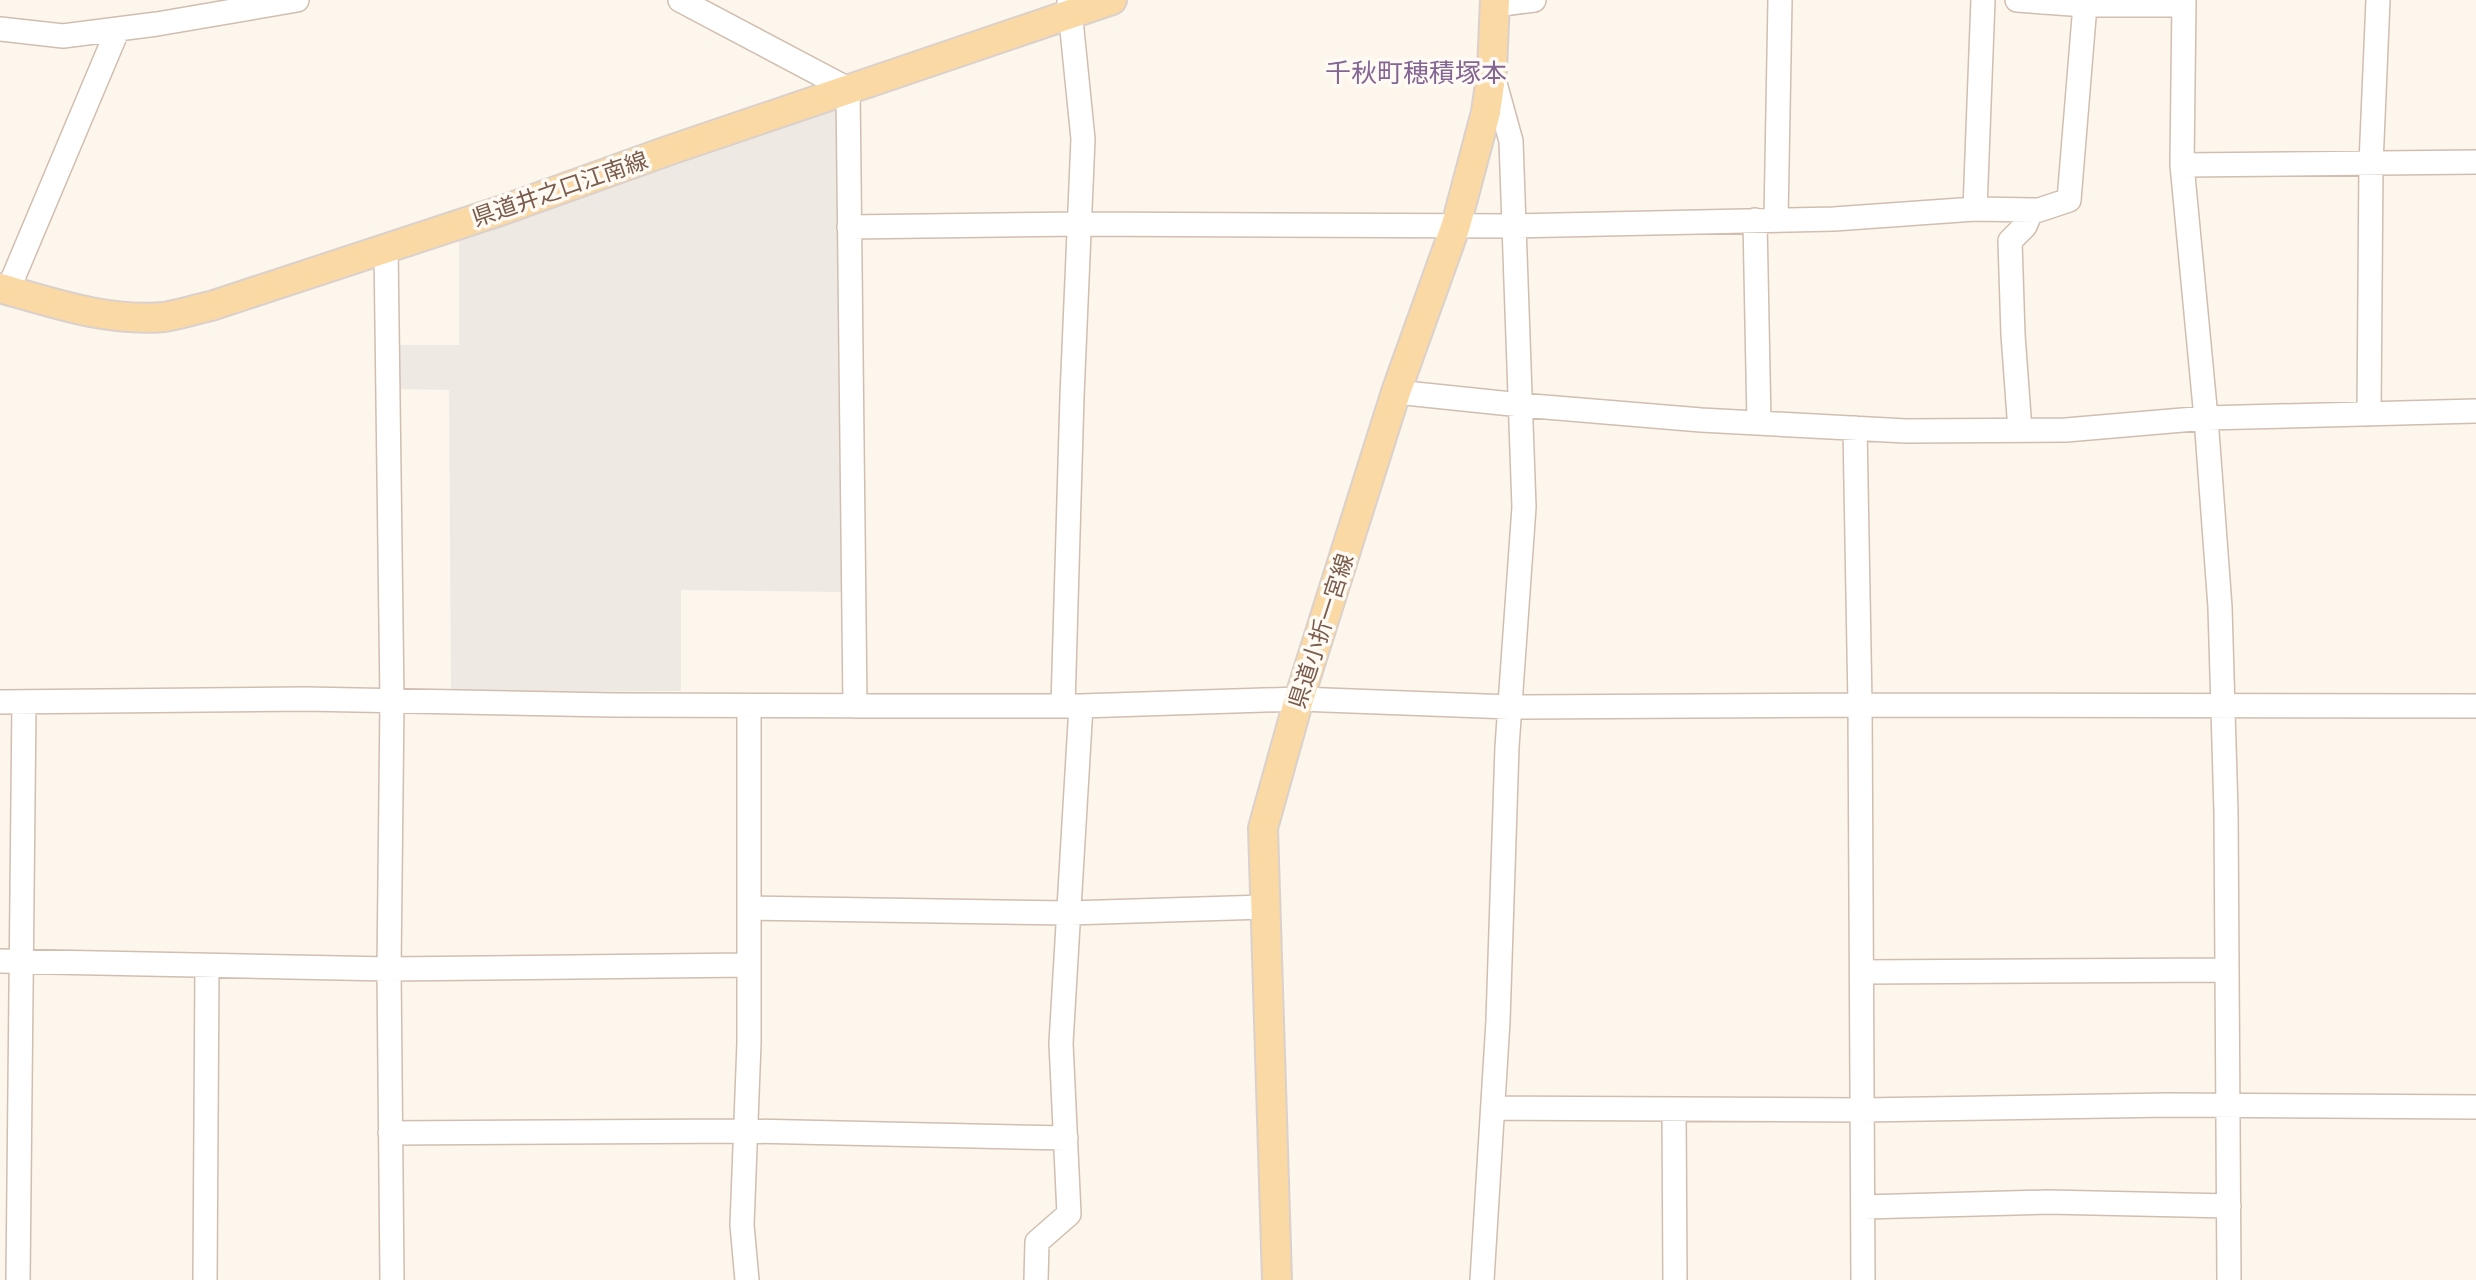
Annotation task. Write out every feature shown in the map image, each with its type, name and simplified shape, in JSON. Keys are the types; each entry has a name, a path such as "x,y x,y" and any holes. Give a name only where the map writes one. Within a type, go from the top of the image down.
{"main road":[{"name":"県道井之口江南線","path":"4,289 74,309 126,317 165,317 211,306 503,210 848,89 1070,7 1112,0"},
{"name":"県道小折一宮線","path":"1277,1280 1263,828 1299,699 1396,392 1456,225 1486,112 1492,70 1495,3"}],"street":[{"path":"0,29 63,36 298,0"},
{"path":"680,0 848,89 855,706"},
{"path":"1495,3 1534,0"},
{"path":"1759,423 1765,220 1780,0"},
{"path":"1975,209 1983,0"},
{"path":"2018,0 2085,5 2184,3 2182,165 2206,418 2220,607 2227,970 2228,1280"},
{"path":"2369,414 2371,164 2378,0"},
{"path":"849,227 1079,224 1514,226 1834,219 1975,209 2039,211 2068,201 2085,5"},
{"path":"1036,1280 1037,1242 1069,1214 1061,1043 1069,913 1072,396 1083,139 1070,7"},
{"path":"4,289 118,29"},
{"path":"1482,1280 1498,1021 1510,707 1524,507 1511,141 1492,70"},
{"path":"2182,165 2476,162"},
{"path":"2020,430 2010,241 2025,226 2032,210"},
{"path":"386,248 392,701 389,968 392,1280"},
{"path":"1396,392 1521,405 1906,431 2066,429 2206,418 2476,411"},
{"path":"1855,428 1860,705 1863,1280"},
{"path":"0,702 305,699 749,706 1072,706 1299,699 1510,707 2476,706"},
{"path":"19,1280 11,961 24,702"},
{"path":"747,1280 742,1225 749,908 749,706"},
{"path":"749,908 1069,913 1265,907"},
{"path":"11,961 389,968 748,965"},
{"path":"205,1280 207,966"},
{"path":"1862,972 2227,970"},
{"path":"1493,1108 1863,1110 2168,1105 2476,1107"},
{"path":"1674,1109 1675,1280"},
{"path":"390,1133 745,1132 1066,1138"},
{"path":"1863,1207 2049,1202 2229,1206"}],"shaded area":[{"path":"838,104 843,592 681,590 681,691 451,693 449,390 393,389 393,345 459,345 459,235"}],"district":[{"name":"千秋町穂積塚本","path":"1416,73"}]}
